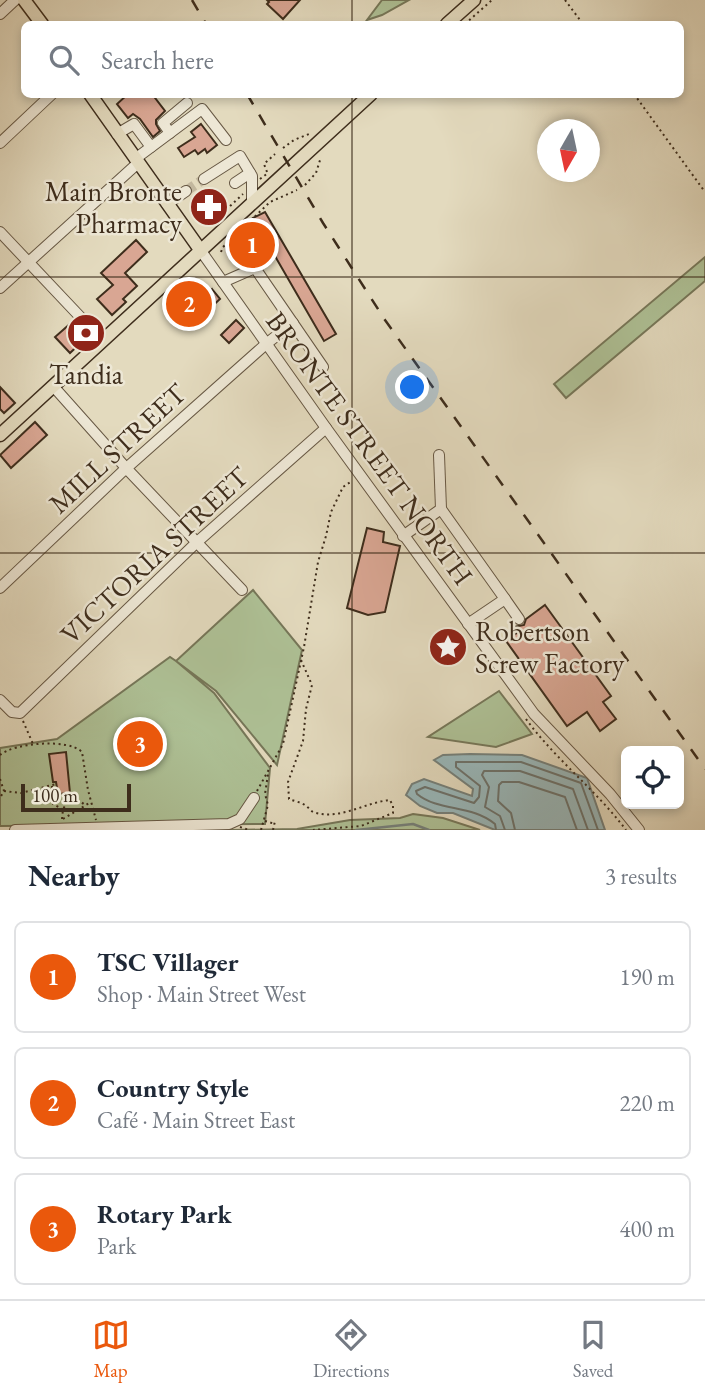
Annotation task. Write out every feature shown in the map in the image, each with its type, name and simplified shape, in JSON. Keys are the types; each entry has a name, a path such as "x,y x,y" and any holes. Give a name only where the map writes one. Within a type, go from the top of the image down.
{"main road":[{"path":"24,0 40,21"},
{"path":"450,21 474,0"},
{"path":"93,98 201,251"},
{"path":"0,435 252,204 257,180 366,98"}],"street":[{"path":"0,14 15,0"},
{"path":"0,143 48,98"},
{"path":"170,133 163,123 187,103"},
{"path":"0,288 151,147 202,108 226,140"},
{"path":"117,134 134,124 151,147"},
{"path":"204,179 240,156 257,180 235,183"},
{"path":"167,204 187,191"},
{"path":"0,232 103,341"},
{"name":"BRONTE STREET NORTH","path":"201,251 403,536 534,714 610,794 639,830"},
{"path":"223,282 255,268 323,367"},
{"name":"MILL STREET","path":"0,588 127,469 293,323"},
{"path":"53,386 127,469 242,590"},
{"name":"VICTORIA STREET","path":"19,716 196,543 326,428"},
{"path":"439,455 441,509 519,619"},
{"path":"403,536 441,509"},
{"path":"468,624 505,600"},
{"path":"0,700 19,716"},
{"path":"15,830 229,824 240,819 254,798"}],"path":[{"path":"468,21 492,0"},
{"path":"565,0 581,21"},
{"path":"637,98 705,192"},
{"path":"283,148 293,140 309,134"},
{"path":"204,225 212,223 257,180 268,173 264,164 275,154"},
{"path":"305,185 316,173 321,157"},
{"path":"221,251 270,202 297,190"},
{"path":"254,798 283,744 318,562 331,512 343,487 360,475"},
{"path":"301,660 312,685 306,709 303,741 288,782 289,799 304,804 313,812 332,814 380,801 390,800 393,806 393,813 361,826 313,830"},
{"path":"19,716 33,745"},
{"path":"0,755 8,749 33,745 62,744 78,748 82,752 96,828"},
{"path":"261,830 268,805 265,789 269,770"},
{"path":"0,779 4,791 4,797 0,798"},
{"path":"4,791 21,793 56,784"},
{"path":"51,785 53,804 63,809"},
{"path":"259,786 265,789"},
{"path":"85,804 71,801 63,809 62,821 92,801"},
{"path":"264,820 275,822 273,830"}],"green space":[{"path":"382,0 409,0 367,20"},
{"path":"705,257 705,281 566,398 554,384"},
{"path":"253,590 302,650 277,765 216,691 176,661"},
{"path":"170,657 214,693 270,768 265,824 0,826 0,748 57,739"},
{"path":"499,691 532,734 496,747 428,737"},
{"path":"413,814 443,818 480,830 229,830 297,829 350,820 400,818"}],"water":[{"path":"443,755 522,755 587,778 605,830 495,830 453,813 437,813 420,806 406,795 412,784 424,779 472,796 473,789 434,760"}],"building":[{"path":"267,0 300,0 283,19 267,4"},
{"path":"124,98 155,98 165,111 156,120 160,131 153,137 140,119 133,114 128,118 117,104"},
{"path":"201,124 217,145 207,153 205,149 198,154 195,150 184,157 178,148 195,137 191,132"},
{"path":"265,212 336,334 324,341 253,218"},
{"path":"136,240 147,252 125,273 137,286 123,299 126,302 112,315 97,299 113,285 101,273"},
{"path":"212,289 220,299 206,312 209,315 196,327 177,305 186,297 193,306"},
{"path":"236,320 244,328 229,343 221,335"},
{"path":"71,323 79,333 82,330 88,336 70,353 55,337"},
{"path":"0,387 15,403 4,413 0,409"},
{"path":"35,422 47,435 11,468 0,455"},
{"path":"367,528 384,532 383,542 400,546 385,612 368,615 347,608"},
{"path":"545,605 611,696 603,702 616,719 600,731 587,712 567,726 506,641 518,632 514,627 524,625 526,619"},
{"path":"66,752 70,793 58,794 56,782 53,782 49,754"}],"waterway":[{"path":"356,830 413,824 429,830"}],"tunnel":[{"path":"186,191 204,179"}],"railway":[{"path":"192,0 204,21"},
{"path":"249,98 323,223 385,320 705,769"}],"place":[{"name":"Main Bronte Pharmacy","path":"209,207"},
{"name":"TSC Villager","path":"252,245"},
{"name":"Country Style","path":"189,304"},
{"name":"Tandia","path":"86,333"},
{"name":"Robertson Screw Factory","path":"448,647"},
{"name":"Rotary Park","path":"140,744"}]}
